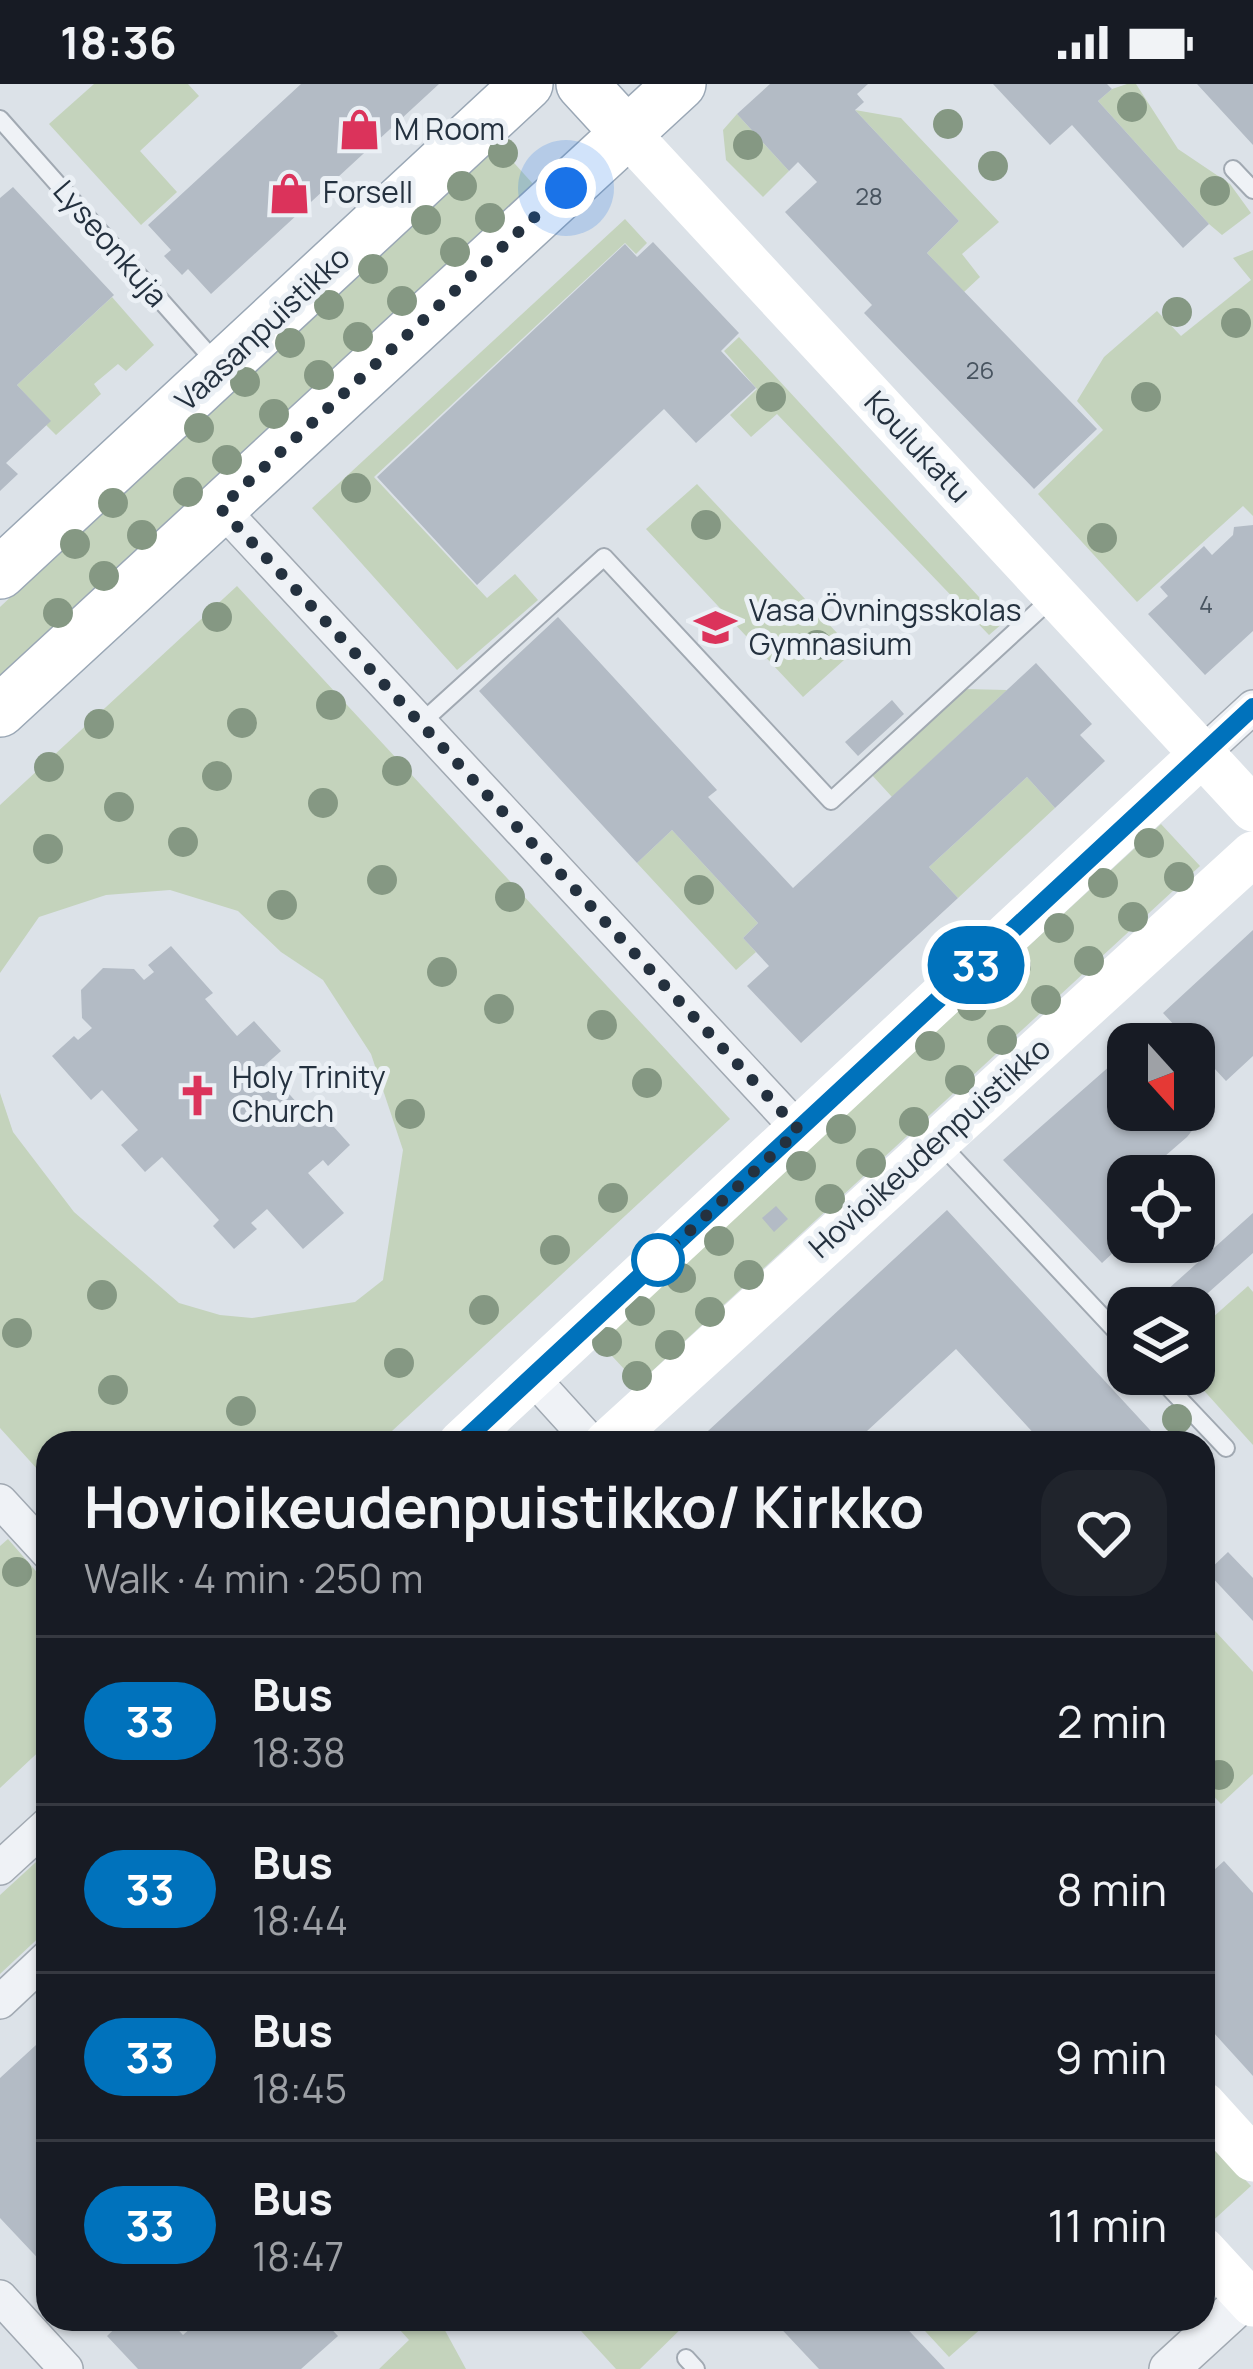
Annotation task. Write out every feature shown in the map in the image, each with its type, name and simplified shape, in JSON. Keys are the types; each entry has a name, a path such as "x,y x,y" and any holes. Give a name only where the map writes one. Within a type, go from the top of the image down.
{"main road":[{"name":"Vaasanpuistikko","path":"0,573 527,84"},
{"name":"Koulukatu","path":"582,84 1253,809"},
{"path":"0,711 680,84"},
{"path":"474,1431 1202,754"},
{"name":"Hovioikeudenpuistikko","path":"621,1431 1253,854"},
{"path":"1215,2117 1253,2159"},
{"path":"1215,2262 1251,2298"}],"street":[{"path":"220,508 799,1130"},
{"path":"1202,754 1253,707"},
{"path":"532,1377 581,1431"},
{"path":"0,1501 36,1540"},
{"path":"0,1868 36,1835"},
{"path":"0,2002 36,1969"},
{"path":"0,2297 66,2369"},
{"path":"1215,2329 1251,2298"},
{"path":"1169,2369 1213,2331"}],"lane":[{"name":"Lyseonkuja","path":"0,119 221,368"},
{"path":"1233,169 1253,190"},
{"path":"421,723 604,556 831,801 1055,596"},
{"path":"938,1141 1107,1322"},
{"path":"1176,1395 1210,1431"},
{"path":"1215,1436 1226,1448"}],"green space":[{"path":"94,84 188,84 199,96 140,151 177,192 141,225 49,124"},
{"path":"1127,84 1136,84 1178,149 1230,184 1251,213 1222,235 1209,224 1098,101"},
{"path":"855,110 901,118 999,222 962,254 980,277 964,292 927,253 959,221"},
{"path":"737,114 789,171 763,197 726,160 723,130"},
{"path":"495,142 534,185 0,686 0,607"},
{"path":"625,219 647,243 636,254 625,243 374,477 487,598 515,574 538,600 457,670 312,508"},
{"path":"1253,250 1253,516 1243,506 1137,602 1038,494 1103,430 1077,401 1104,357 1157,311 1181,336 1251,280 1233,258"},
{"path":"112,297 154,345 126,371 118,364 94,384 101,394 56,435 46,425 50,421 17,385"},
{"path":"739,337 1003,623 989,635 777,414 751,437 730,415 757,389 724,351"},
{"path":"697,484 854,651 803,697 646,529"},
{"path":"237,586 730,1119 392,1431 36,1431 36,1468 0,1428 0,1093 13,1132 74,1212 179,1303 220,1315 252,1318 355,1302 383,1280 403,1150 371,1054 323,980 281,952 238,911 170,890 106,895 39,917 0,973 0,805"},
{"path":"964,689 1007,690 892,797 871,774"},
{"path":"1027,777 1055,808 958,898 929,867"},
{"path":"1161,824 1200,866 638,1384 599,1342"},
{"path":"672,830 758,923 743,938 756,952 736,970 637,863"},
{"path":"1248,1286 1253,1292 1253,1445 1208,1395 1215,1395 1215,1315"},
{"path":"8,1539 36,1571 36,1754 0,1788 0,1546"},
{"path":"1215,1631 1253,1672 1253,1774 1221,1804 1215,1798"},
{"path":"36,1862 36,1940 0,1974 0,1895"},
{"path":"1215,2148 1251,2186 1215,2219"},
{"path":"401,2331 445,2331 466,2369 379,2369 409,2340"},
{"path":"581,2331 679,2331 640,2369 616,2369"},
{"path":"925,2331 978,2331 949,2357"}],"building":[{"path":"301,84 439,84 211,294 188,269 182,275 164,256 171,250 148,225"},
{"path":"770,84 868,84 857,94 864,102 855,110 959,221 927,253 1097,429 1034,489 864,313 872,305 785,212 817,182 798,162 789,171 737,114"},
{"path":"993,84 1107,84 1112,89 1098,101 1209,224 1183,248 1072,125 1050,145"},
{"path":"1197,84 1253,84 1253,145"},
{"path":"13,187 114,295 17,385 51,421 6,463 18,474 0,491 0,198"},
{"path":"653,242 739,333 721,351 756,388 696,443 664,409 477,585 377,477 625,244 637,257"},
{"path":"1253,525 1253,631 1205,675 1148,614 1168,596 1160,587 1204,546 1212,555 1233,535 1234,527"},
{"path":"558,617 717,790 708,797 793,888 1036,663 1092,724 1080,735 1105,761 1055,808 1027,777 929,867 958,898 801,1043 747,986 769,966 743,938 758,923 672,830 637,863 479,691"},
{"path":"892,700 904,714 858,756 845,742"},
{"path":"1253,930 1253,1056 1226,1081 1215,1069 1215,1023 1172,1023 1163,1013"},
{"name":"Holy Trinity Church","path":"171,946 213,993 205,999 237,1036 254,1021 281,1051 264,1066 317,1125 325,1117 350,1145 328,1166 323,1160 308,1173 344,1213 303,1249 267,1209 251,1223 257,1229 234,1249 213,1226 219,1220 162,1157 145,1172 121,1145 138,1130 102,1090 91,1100 52,1056 74,1036 78,1040 92,1028 82,1018 81,990 103,968 134,969 144,980 154,972 148,965"},
{"path":"1107,1068 1107,1131 1192,1131 1166,1155 1107,1155 1107,1258 1102,1263 1003,1160"},
{"path":"776,1206 788,1219 774,1232 762,1218"},
{"path":"947,1210 1107,1383 1107,1395 1118,1395 1151,1431 1032,1431 956,1349 867,1431 708,1431"},
{"path":"1253,1213 1253,1253 1215,1287 1170,1287 1197,1263 1215,1263 1215,1247"},
{"path":"1228,1552 1253,1578 1253,1621 1215,1581 1215,1564"},
{"path":"1224,1861 1253,1893 1253,2076 1215,2034 1215,1869"},
{"path":"36,2045 36,2256 0,2218 0,2078"},
{"path":"112,2331 179,2331 183,2335 188,2331 333,2331 338,2336 301,2369 138,2369 107,2336"},
{"path":"783,2331 909,2331 945,2369 819,2369"}],"bus line":[{"name":"33","path":"474,1431 1253,707"}],"place":[{"name":"M Room","path":"360,130"},
{"name":"Forsell","path":"289,193"},
{"name":"Vasa Övningsskolas Gymnasium","path":"715,628"},
{"name":"Holy Trinity Church","path":"198,1095"}],"route":[{"path":"566,188 220,508 799,1130 658,1260"}]}
